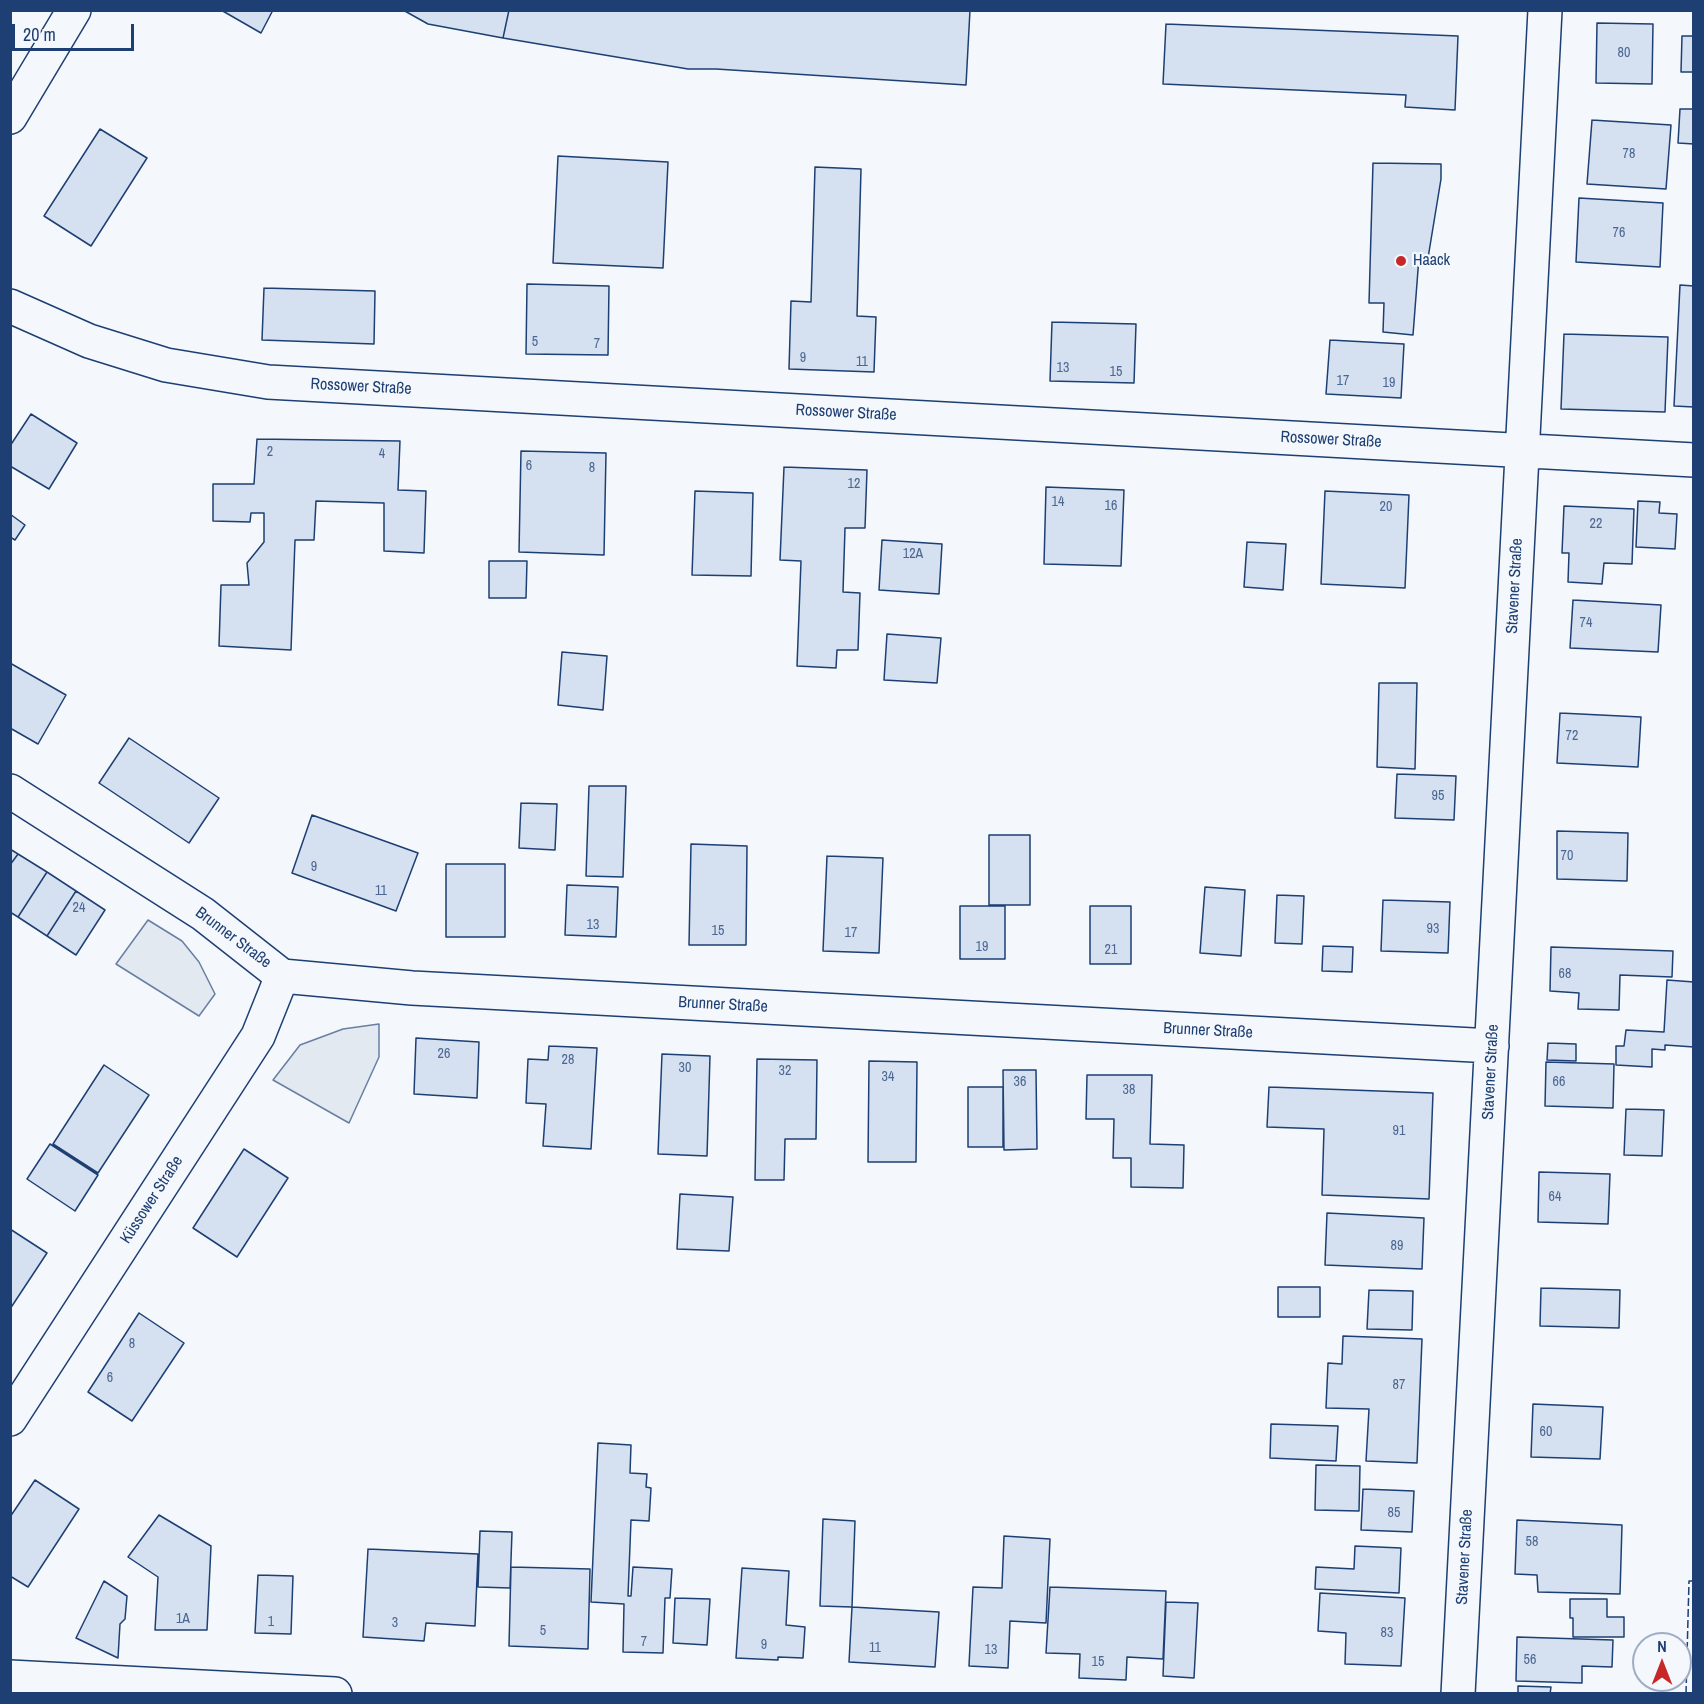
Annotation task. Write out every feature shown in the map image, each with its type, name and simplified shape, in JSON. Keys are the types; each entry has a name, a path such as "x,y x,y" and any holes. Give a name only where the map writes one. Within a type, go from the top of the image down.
{"street":[{"path":"10,117 74,10"},
{"name":"Stavener Straße","path":"1458,1694 1545,10"},
{"name":"Rossower Straße","path":"10,306 90,341 166,365 268,382 1694,460"},
{"name":"Brunner Straße","path":"10,791 203,914 282,976 412,988 1492,1046"},
{"name":"Küssower Straße","path":"10,1419 258,1036 282,976"},
{"path":"10,1677 335,1694"}],"shaded area":[{"path":"148,920 182,941 199,962 215,994 199,1016 116,964"},
{"path":"379,1024 379,1057 349,1123 273,1080 300,1045 343,1029"}],"building":[{"path":"221,10 273,10 261,33"},
{"path":"403,10 509,10 503,38 428,24"},
{"path":"509,10 970,10 966,85 688,69 503,38"},
{"path":"1597,23 1653,24 1652,84 1596,83"},
{"path":"1166,24 1458,36 1455,110 1405,107 1406,95 1163,84"},
{"path":"1682,36 1694,36 1694,72 1681,72"},
{"path":"1680,109 1694,109 1694,144 1678,143"},
{"path":"1592,120 1671,125 1666,189 1587,184"},
{"path":"100,129 147,158 91,246 44,216"},
{"path":"558,156 668,162 663,268 553,263"},
{"path":"1373,163 1441,164 1441,179 1428,258 1419,257 1413,335 1383,332 1384,303 1369,303"},
{"path":"815,167 861,169 857,316 876,317 874,372 789,369 791,301 811,302"},
{"path":"1579,198 1663,203 1660,267 1576,262"},
{"path":"527,284 609,286 608,355 526,354"},
{"path":"1680,285 1694,286 1694,407 1674,406"},
{"path":"264,288 375,291 374,344 262,340"},
{"path":"1052,322 1136,324 1134,383 1050,381"},
{"path":"1564,334 1668,337 1665,412 1561,409"},
{"path":"1330,340 1404,344 1401,398 1326,394"},
{"path":"31,414 77,443 49,489 10,466 10,446"},
{"path":"257,439 400,441 398,490 426,491 424,553 384,551 384,503 316,501 314,540 295,540 291,650 219,646 221,585 249,585 247,563 264,542 264,513 251,513 250,522 213,521 213,484 254,484"},
{"path":"521,451 606,453 604,555 519,552"},
{"path":"784,467 867,470 865,528 845,528 843,592 860,593 858,650 837,650 836,668 797,666 801,561 780,560"},
{"path":"1046,487 1124,490 1121,566 1044,564"},
{"path":"695,491 753,493 751,576 692,575"},
{"path":"1325,491 1409,495 1405,588 1321,584"},
{"path":"1638,501 1660,502 1659,513 1677,514 1675,549 1636,547"},
{"path":"1564,506 1634,509 1632,564 1604,563 1602,584 1568,582 1569,553 1562,553"},
{"path":"10,514 25,525 15,540 10,537"},
{"path":"882,540 942,544 939,594 879,590"},
{"path":"1247,542 1286,544 1283,590 1244,587"},
{"path":"489,561 527,561 526,598 489,598"},
{"path":"1573,600 1661,605 1658,652 1570,648"},
{"path":"887,634 941,638 937,683 884,680"},
{"path":"562,652 607,656 603,710 558,705"},
{"path":"10,663 66,695 38,744 10,728"},
{"path":"1379,683 1417,683 1415,769 1377,767"},
{"path":"1560,713 1641,717 1638,767 1557,763"},
{"path":"129,738 219,798 189,843 99,783"},
{"path":"1397,774 1456,776 1454,820 1395,818"},
{"path":"589,786 626,786 623,877 586,876"},
{"path":"521,803 557,804 555,850 519,848"},
{"path":"312,815 418,853 396,911 292,873"},
{"path":"1557,831 1628,833 1627,881 1557,879"},
{"path":"989,835 1030,835 1030,905 989,905"},
{"path":"691,844 747,846 746,945 689,945"},
{"path":"10,849 18,854 10,865"},
{"path":"18,854 47,872 18,917 10,912 10,865"},
{"path":"827,856 883,858 879,953 823,951"},
{"path":"446,864 505,864 505,937 446,937"},
{"path":"47,872 76,891 47,936 18,917"},
{"path":"567,885 618,887 616,937 565,935"},
{"path":"1205,887 1245,890 1241,956 1200,953"},
{"path":"76,891 105,910 76,955 47,936"},
{"path":"1277,895 1304,896 1302,944 1275,943"},
{"path":"1383,900 1450,902 1448,953 1381,951"},
{"path":"960,906 1005,906 1005,959 960,959"},
{"path":"1090,906 1131,906 1131,964 1090,964"},
{"path":"1323,946 1353,947 1352,972 1322,971"},
{"path":"1551,947 1673,951 1672,977 1620,975 1619,1010 1578,1009 1579,993 1550,991"},
{"path":"1667,980 1694,982 1694,1047 1665,1045 1665,1050 1652,1049 1652,1067 1616,1065 1616,1046 1624,1046 1626,1030 1664,1032"},
{"path":"416,1038 479,1042 477,1098 414,1094"},
{"path":"1548,1043 1576,1044 1576,1061 1547,1060"},
{"path":"549,1046 597,1048 591,1149 543,1146 546,1104 526,1103 528,1059 548,1060"},
{"path":"662,1054 710,1056 707,1156 658,1154"},
{"path":"757,1059 817,1060 816,1139 785,1139 784,1180 755,1180"},
{"path":"869,1061 917,1062 916,1162 868,1162"},
{"path":"1546,1062 1614,1064 1613,1108 1545,1106"},
{"path":"104,1065 149,1095 98,1173 53,1144"},
{"path":"1003,1070 1036,1070 1037,1149 1004,1150"},
{"path":"1087,1075 1152,1075 1150,1144 1184,1145 1183,1188 1131,1187 1131,1158 1113,1158 1114,1119 1086,1119"},
{"path":"968,1087 1003,1087 1003,1147 968,1147"},
{"path":"1269,1087 1433,1093 1429,1199 1322,1195 1324,1129 1267,1127"},
{"path":"1626,1109 1664,1110 1662,1156 1624,1155"},
{"path":"50,1144 98,1175 75,1211 27,1179"},
{"path":"244,1149 288,1178 237,1257 193,1228"},
{"path":"1539,1172 1610,1174 1608,1224 1538,1222"},
{"path":"680,1194 733,1197 729,1251 677,1249"},
{"path":"1327,1213 1424,1218 1422,1269 1325,1265"},
{"path":"10,1229 47,1253 10,1309"},
{"path":"1278,1287 1320,1287 1320,1317 1278,1317"},
{"path":"1541,1288 1620,1290 1619,1328 1540,1326"},
{"path":"1369,1290 1413,1291 1412,1330 1367,1329"},
{"path":"139,1313 184,1343 132,1421 88,1392"},
{"path":"1343,1336 1422,1339 1417,1463 1366,1461 1369,1409 1326,1408 1328,1363 1342,1364"},
{"path":"1533,1404 1603,1407 1600,1459 1531,1457"},
{"path":"1271,1424 1338,1426 1336,1461 1270,1458"},
{"path":"598,1443 631,1445 630,1473 647,1474 646,1487 651,1488 649,1521 631,1520 628,1596 631,1596 633,1567 672,1569 670,1598 665,1598 663,1653 623,1652 624,1604 591,1602"},
{"path":"1316,1465 1360,1466 1359,1511 1315,1510"},
{"path":"35,1480 79,1509 28,1587 10,1576 10,1517"},
{"path":"1363,1489 1414,1491 1412,1532 1361,1530"},
{"path":"159,1515 211,1546 207,1630 155,1630 158,1577 128,1557"},
{"path":"823,1519 855,1521 852,1607 820,1606"},
{"path":"1517,1520 1622,1525 1620,1594 1538,1592 1537,1575 1515,1574"},
{"path":"480,1531 512,1532 510,1588 478,1587"},
{"path":"1004,1536 1050,1539 1046,1623 1010,1621 1008,1668 969,1666 973,1587 1002,1588"},
{"path":"1355,1546 1401,1548 1399,1593 1315,1589 1316,1567 1354,1569"},
{"path":"368,1549 478,1554 475,1626 426,1623 424,1641 363,1637"},
{"path":"511,1567 590,1569 588,1649 509,1646"},
{"path":"742,1568 789,1571 786,1625 805,1627 803,1658 778,1657 778,1660 736,1658"},
{"path":"258,1575 293,1576 291,1634 255,1633"},
{"path":"104,1581 127,1596 125,1619 120,1624 118,1658 76,1638"},
{"path":"1050,1587 1166,1591 1163,1659 1127,1657 1126,1680 1079,1678 1080,1654 1046,1653"},
{"path":"1320,1593 1405,1598 1401,1666 1345,1664 1346,1633 1318,1631"},
{"path":"675,1598 710,1599 707,1645 673,1643"},
{"path":"1570,1599 1607,1599 1607,1617 1624,1617 1624,1637 1573,1637"},
{"path":"1166,1602 1198,1603 1194,1678 1163,1676"},
{"path":"852,1607 939,1612 935,1667 849,1662"},
{"path":"1517,1637 1613,1640 1612,1667 1582,1666 1582,1683 1516,1681"},
{"path":"1518,1686 1551,1687 1550,1694 1518,1694"}],"fence":[{"path":"1686,1694 1689,1581 1694,1581"}],"place":[{"name":"Haack","path":"1401,261"}]}
